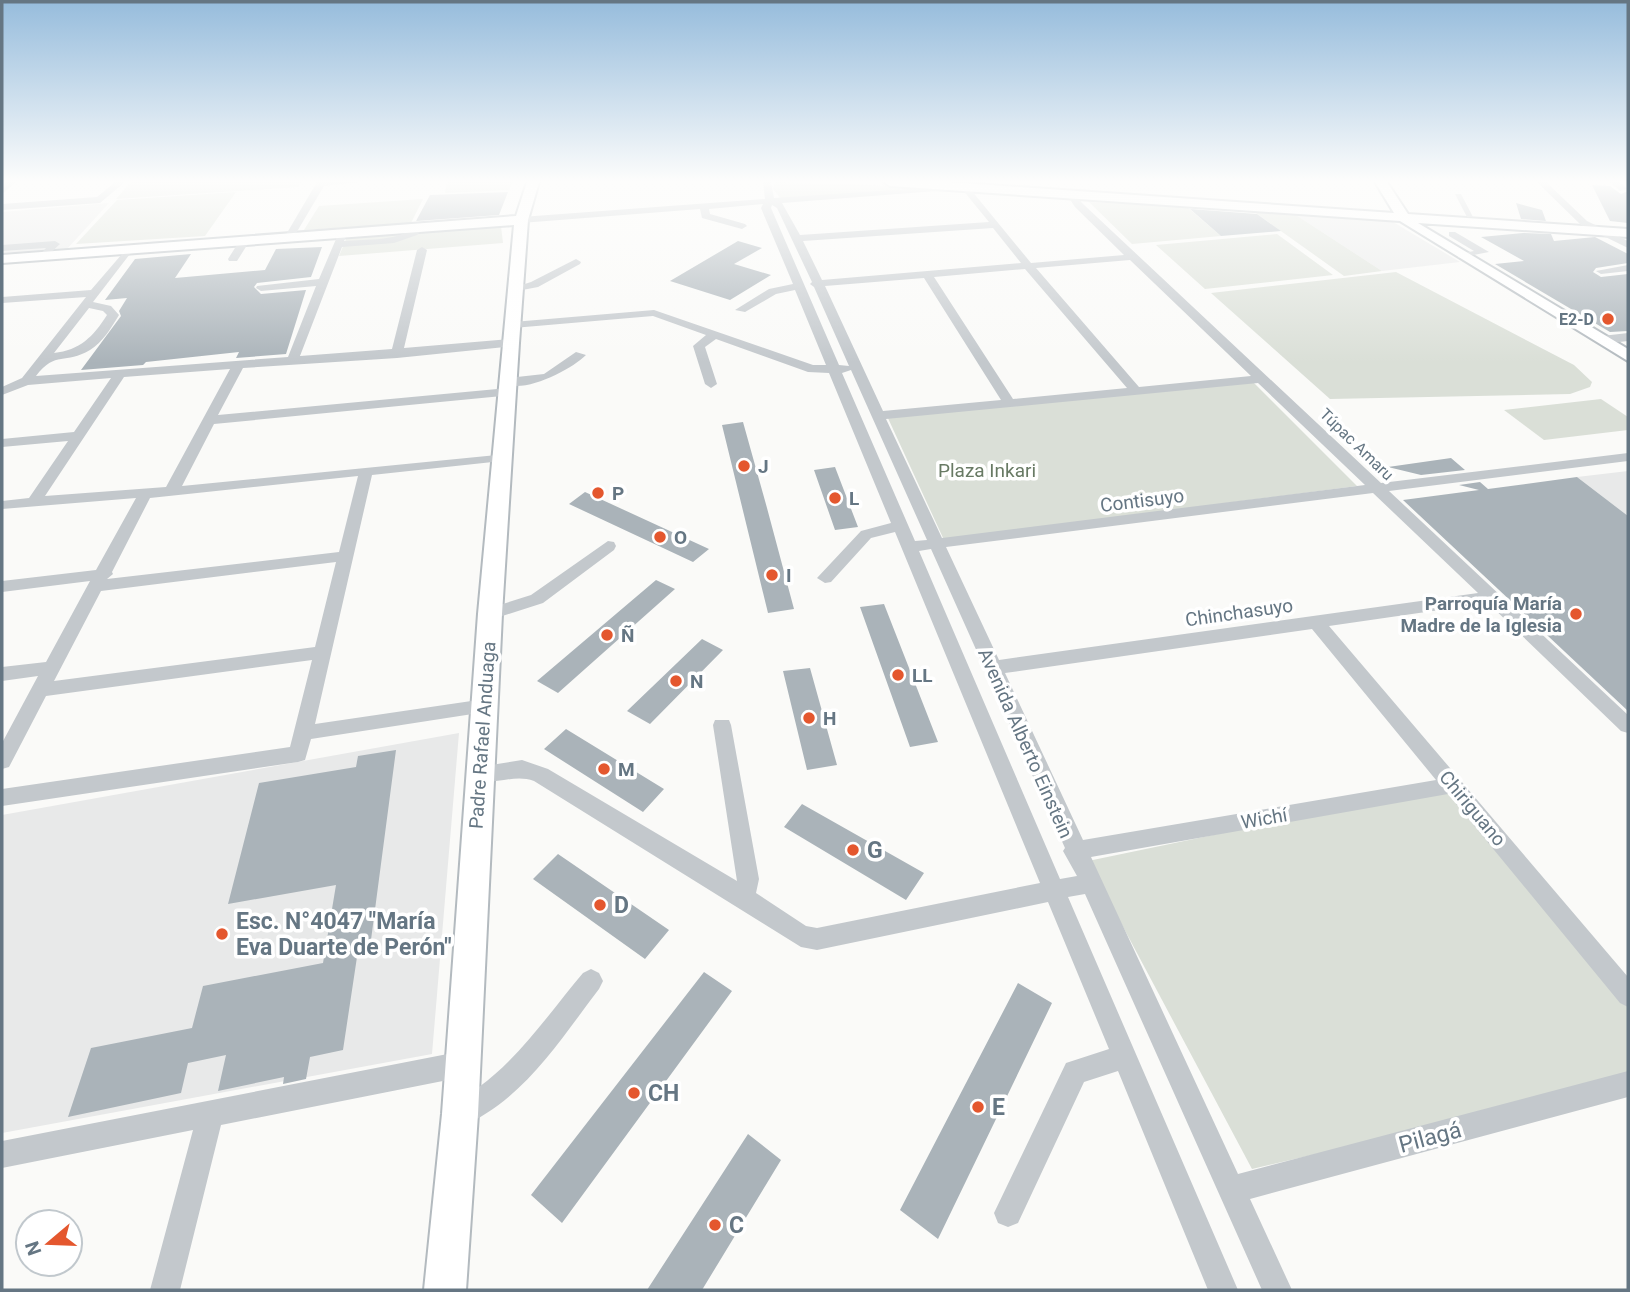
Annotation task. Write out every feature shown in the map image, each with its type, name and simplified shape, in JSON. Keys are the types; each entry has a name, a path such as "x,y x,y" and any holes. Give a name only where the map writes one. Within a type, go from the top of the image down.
{"street":[{"path":"2,259 240,242"},
{"path":"233,259 244,242"},
{"path":"293,359 340,242"},
{"name":"Padre Rafael Anduaga","path":"445,1290 460,1114 490,614 520,242"},
{"name":"Avenida Alberto Einstein","path":"784,242 845,369 899,526 1223,1290"},
{"name":"Avenida Alberto Einstein","path":"798,242 807,285"},
{"path":"1008,242 1136,391"},
{"name":"Túpac Amaru","path":"1117,242 1628,726"},
{"path":"1442,242 1628,356"},
{"path":"1462,256 1484,252 1467,242"},
{"path":"2,248 55,244 44,256"},
{"path":"26,382 128,250"},
{"path":"397,354 422,250"},
{"path":"741,310 773,291 807,285 1133,257"},
{"path":"517,288 534,285 576,262"},
{"path":"1601,271 1628,268"},
{"path":"927,275 1010,404"},
{"path":"261,288 324,282"},
{"path":"2,300 93,293"},
{"path":"42,358 69,355 90,347 113,315 107,308 85,304"},
{"path":"2,391 26,382 239,363 293,359 305,362 397,354 654,313 812,369 845,369"},
{"path":"711,384 699,346 716,333"},
{"path":"1602,340 1628,337"},
{"path":"209,420 508,387 547,377 580,355"},
{"path":"171,492 239,363"},
{"name":"Avenida Alberto Einstein","path":"845,369 877,416 1074,851 1278,1290"},
{"path":"34,502 120,374"},
{"path":"877,416 1263,379"},
{"path":"2,443 79,436"},
{"path":"2,505 127,493 171,492 502,457"},
{"name":"Contisuyo","path":"909,547 1628,457"},
{"path":"2,798 298,754 366,471"},
{"path":"2,761 145,494"},
{"path":"825,578 866,534 899,526"},
{"path":"490,614 537,599 608,546"},
{"path":"2,586 101,580 346,556"},
{"name":"Chinchasuyo","path":"992,668 1492,597"},
{"name":"Chiriguano","path":"1316,622 1628,995"},
{"path":"41,690 323,652"},
{"path":"2,674 52,668"},
{"path":"302,733 485,706"},
{"path":"722,725 748,879 744,897"},
{"path":"480,774 522,768 541,775 744,897 801,936 817,939 1090,883"},
{"name":"Wichí","path":"1074,851 1453,785"},
{"path":"460,1114 486,1101 510,1079 591,981"},
{"path":"1008,1213 1075,1072 1125,1056"},
{"path":"2,1155 463,1065"},
{"name":"Pilagá","path":"1232,1190 1628,1084"},
{"path":"165,1290 211,1114"}],"shaded area":[{"path":"2,242 73,242 67,249 2,253"},
{"path":"1338,242 1427,242 1460,262 1382,271"},
{"path":"1628,471 1628,516 1577,477"},
{"name":"Esc. N°4047 \"María Eva Duarte de Perón\"","path":"459,733 432,1054 2,1133 2,815"}],"green space":[{"path":"345,242 503,243 339,256"},
{"path":"1288,242 1333,275 1205,289 1156,245"},
{"path":"1297,242 1338,242 1382,271 1344,276"},
{"path":"1396,272 1574,365 1592,382 1590,387 1570,394 1330,399 1211,293"},
{"name":"Plaza Inkari","path":"1251,380 1357,486 944,540 887,416"},
{"path":"1601,399 1628,417 1628,430 1544,440 1504,410"},
{"path":"1453,785 1628,995 1628,1082 1252,1169 1088,861"}],"building":[{"path":"736,242 762,248 734,264 771,275 730,300 670,281"},
{"path":"1490,242 1605,242 1628,254 1628,263 1596,268 1593,272 1601,277 1628,274 1628,331 1610,332 1495,264 1524,261"},
{"path":"322,247 311,277 257,283 254,287 261,294 306,290 286,354 236,358 239,352 81,370 121,316 119,311 127,298 105,300 135,259 191,254 175,278 265,270 276,249"},
{"path":"743,422 794,609 768,613 722,425"},
{"path":"1451,458 1465,470 1421,475 1388,467"},
{"name":"L","path":"835,467 858,527 835,530 814,470"},
{"name":"Parroquía María Madre de la Iglesia","path":"1577,477 1628,516 1628,711 1403,500 1479,490 1459,485 1480,482 1488,489"},
{"name":"O","path":"585,492 709,549 693,562 569,504"},
{"name":"Ñ","path":"656,580 675,589 558,693 537,681"},
{"name":"LL","path":"884,604 938,742 910,747 860,607"},
{"name":"N","path":"702,639 723,650 650,724 627,711"},
{"name":"H","path":"810,668 837,765 807,770 783,671"},
{"name":"M","path":"566,729 664,789 643,812 544,749"},
{"path":"396,750 369,955 357,957 343,1050 310,1057 306,1079 283,1084 284,1077 218,1091 226,1055 188,1063 181,1093 68,1117 91,1048 192,1028 203,986 323,963 336,885 228,904 259,783 356,767 358,756"},
{"name":"G","path":"802,804 924,873 906,900 784,827"},
{"name":"D","path":"558,854 669,930 645,959 533,879"},
{"name":"CH","path":"704,972 732,991 562,1223 531,1195"},
{"name":"E","path":"1018,983 1052,1003 938,1239 900,1210"},
{"name":"C","path":"748,1134 781,1160 702,1290 647,1290"}],"place":[{"name":"E2-D","path":"1608,319"},
{"name":"J","path":"744,466"},
{"name":"P","path":"598,493"},
{"name":"L","path":"835,498"},
{"name":"O","path":"660,537"},
{"name":"I","path":"772,575"},
{"name":"Parroquía María Madre de la Iglesia","path":"1576,614"},
{"name":"Ñ","path":"607,635"},
{"name":"LL","path":"898,675"},
{"name":"N","path":"676,681"},
{"name":"H","path":"809,718"},
{"name":"M","path":"604,769"},
{"name":"G","path":"853,850"},
{"name":"D","path":"600,905"},
{"name":"Esc. N°4047 \"María Eva Duarte de Perón\"","path":"222,934"},
{"name":"CH","path":"634,1093"},
{"name":"E","path":"978,1107"},
{"name":"C","path":"715,1225"}]}
